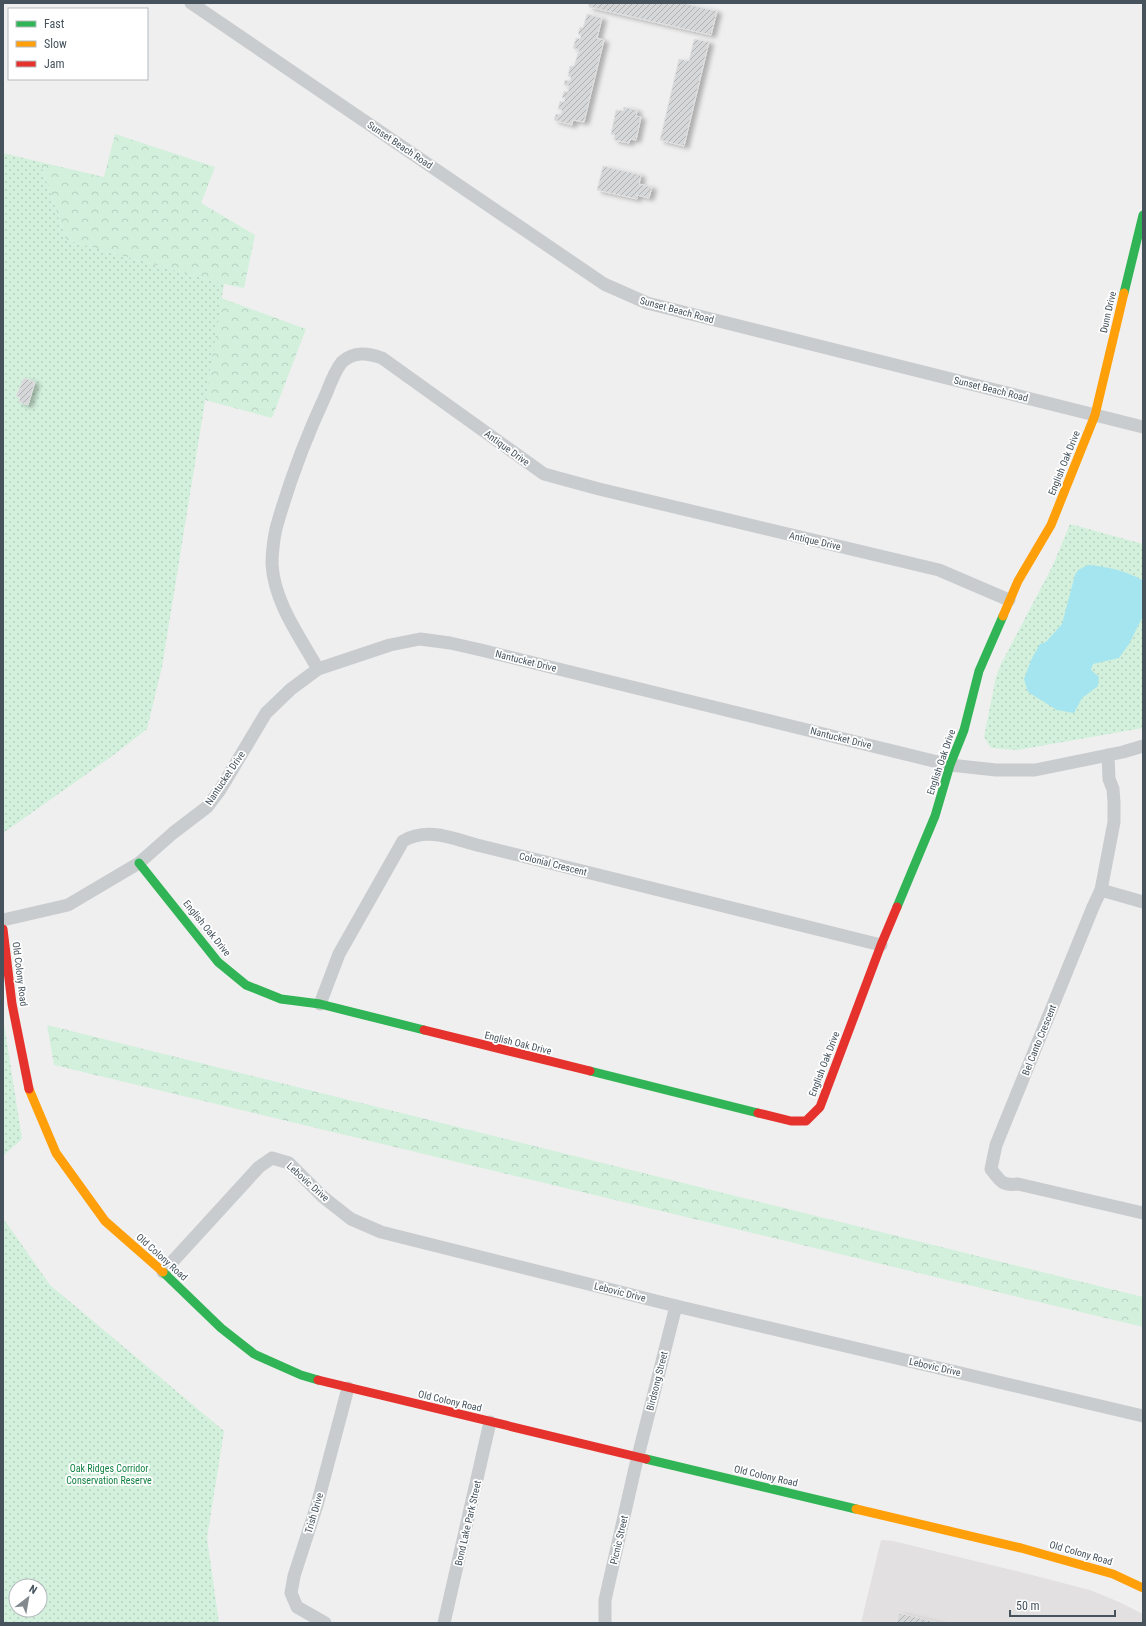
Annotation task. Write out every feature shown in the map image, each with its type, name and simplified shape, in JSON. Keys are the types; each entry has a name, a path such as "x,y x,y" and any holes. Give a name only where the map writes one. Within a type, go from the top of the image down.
{"street":[{"name":"Sunset Beach Road","path":"191,3 604,284 629,296 647,304 1143,427"},
{"name":"Dunn Drive","path":"1095,415 1143,215"},
{"name":"Antique Drive","path":"318,669 290,619 277,592 272,564 276,526 305,439 330,385 342,363 354,355 362,353 372,354 382,358 544,474 599,490 939,570 1009,600"},
{"name":"English Oak Drive","path":"139,863 155,881 218,962 246,985 281,999 320,1004 442,1036 784,1120 806,1121 820,1107 826,1093 881,946 935,816 950,765 964,730 979,671 1018,581 1051,525 1095,415"},
{"name":"Nantucket Drive","path":"3,920 68,906 139,863 173,833 207,807 220,790 266,713 291,689 318,669 390,645 420,639 450,643 950,765 996,770 1035,770 1143,746"},
{"name":"Bel Canto Crescent","path":"1108,755 1109,779 1113,789 1114,822 1101,890 996,1145 991,1169 997,1179 1008,1185 1018,1184 1143,1213"},
{"name":"Colonial Crescent","path":"320,1004 339,954 403,841 411,836 420,834 430,833 448,837 881,946"},
{"path":"1101,890 1143,902"},
{"name":"Old Colony Road","path":"3,929 12,1004 29,1090 56,1153 105,1221 163,1272 221,1328 254,1354 301,1375 348,1388 1020,1548 1113,1574 1143,1588"},
{"name":"Lebovic Drive","path":"163,1272 259,1167 272,1158 289,1163 323,1197 351,1219 381,1232 676,1306 1143,1416"},
{"name":"Birdsong Street","path":"638,1457 676,1306"},
{"name":"Trish Drive","path":"324,1623 297,1607 291,1593 294,1576 317,1505 348,1388"},
{"name":"Bond Lake Park Street","path":"444,1623 490,1422"},
{"name":"Picnic Street","path":"605,1623 605,1600 638,1457"}],"shaded area":[{"path":"881,1540 893,1541 1090,1590 1143,1614 1143,1623 861,1623"}],"green space":[{"path":"115,134 215,167 201,203 255,235 244,288 224,284 66,240 40,162 104,177"},
{"path":"3,153 40,162 66,240 224,284 162,667 147,729 115,754 3,833"},
{"path":"221,298 306,329 272,418 205,400"},
{"path":"1070,524 1143,544 1143,728 1017,750 991,748 984,737 996,677 1001,664 1053,565"},
{"path":"3,1017 22,1139 3,1156"},
{"path":"47,1025 1143,1297 1143,1327 54,1065"},
{"name":"Oak Ridges Corridor Conservation Reserve","path":"3,1218 50,1285 224,1431 207,1538 219,1623 3,1623"}],"water":[{"path":"1088,565 1116,570 1142,580 1143,616 1129,644 1119,658 1093,664 1091,670 1099,677 1098,686 1082,698 1074,713 1057,710 1028,692 1024,679 1032,658 1040,644 1046,642 1062,624 1075,575 1078,570"}],"building":[{"path":"589,3 682,3 717,11 711,35 589,7"},
{"path":"587,14 602,18 597,38 604,40 584,122 573,120 572,125 554,120 556,114 561,115 562,110 558,109 560,101 564,102 565,98 562,98 564,91 568,92 569,86 564,85 565,80 570,81 571,77 568,76 570,66 574,66 579,50 573,48 576,38 580,39 581,35 578,34 580,27 583,28"},
{"path":"694,39 709,42 684,146 660,140 679,59 689,61"},
{"path":"624,107 637,110 636,116 641,117 636,140 630,139 629,143 614,140 615,135 611,134 616,110 623,111"},
{"path":"603,166 641,175 639,184 652,187 649,198 637,195 637,199 597,190"},
{"path":"24,378 35,382 28,405 19,402 20,397 16,396"},
{"path":"899,1613 941,1623 897,1623"}],"traffic: fast":[{"path":"1124,293 1143,215"},
{"path":"897,907 935,816 950,765 964,730 979,671 1003,616"},
{"path":"139,863 218,962 246,985 281,999 320,1004 424,1030"},
{"path":"590,1071 758,1113"},
{"path":"163,1272 221,1328 254,1354 301,1375 318,1380"},
{"path":"646,1459 856,1509"}],"traffic: slow":[{"path":"1003,616 1018,581 1051,525 1095,415 1124,293"},
{"path":"29,1089 56,1153 105,1221 163,1272"},
{"path":"856,1509 1021,1548 1113,1574 1143,1588"}],"traffic: jam":[{"path":"758,1113 791,1121 806,1121 820,1107 881,945 897,907"},
{"path":"3,929 12,1004 29,1089"},
{"path":"424,1030 590,1071"},
{"path":"318,1380 646,1459"}]}
